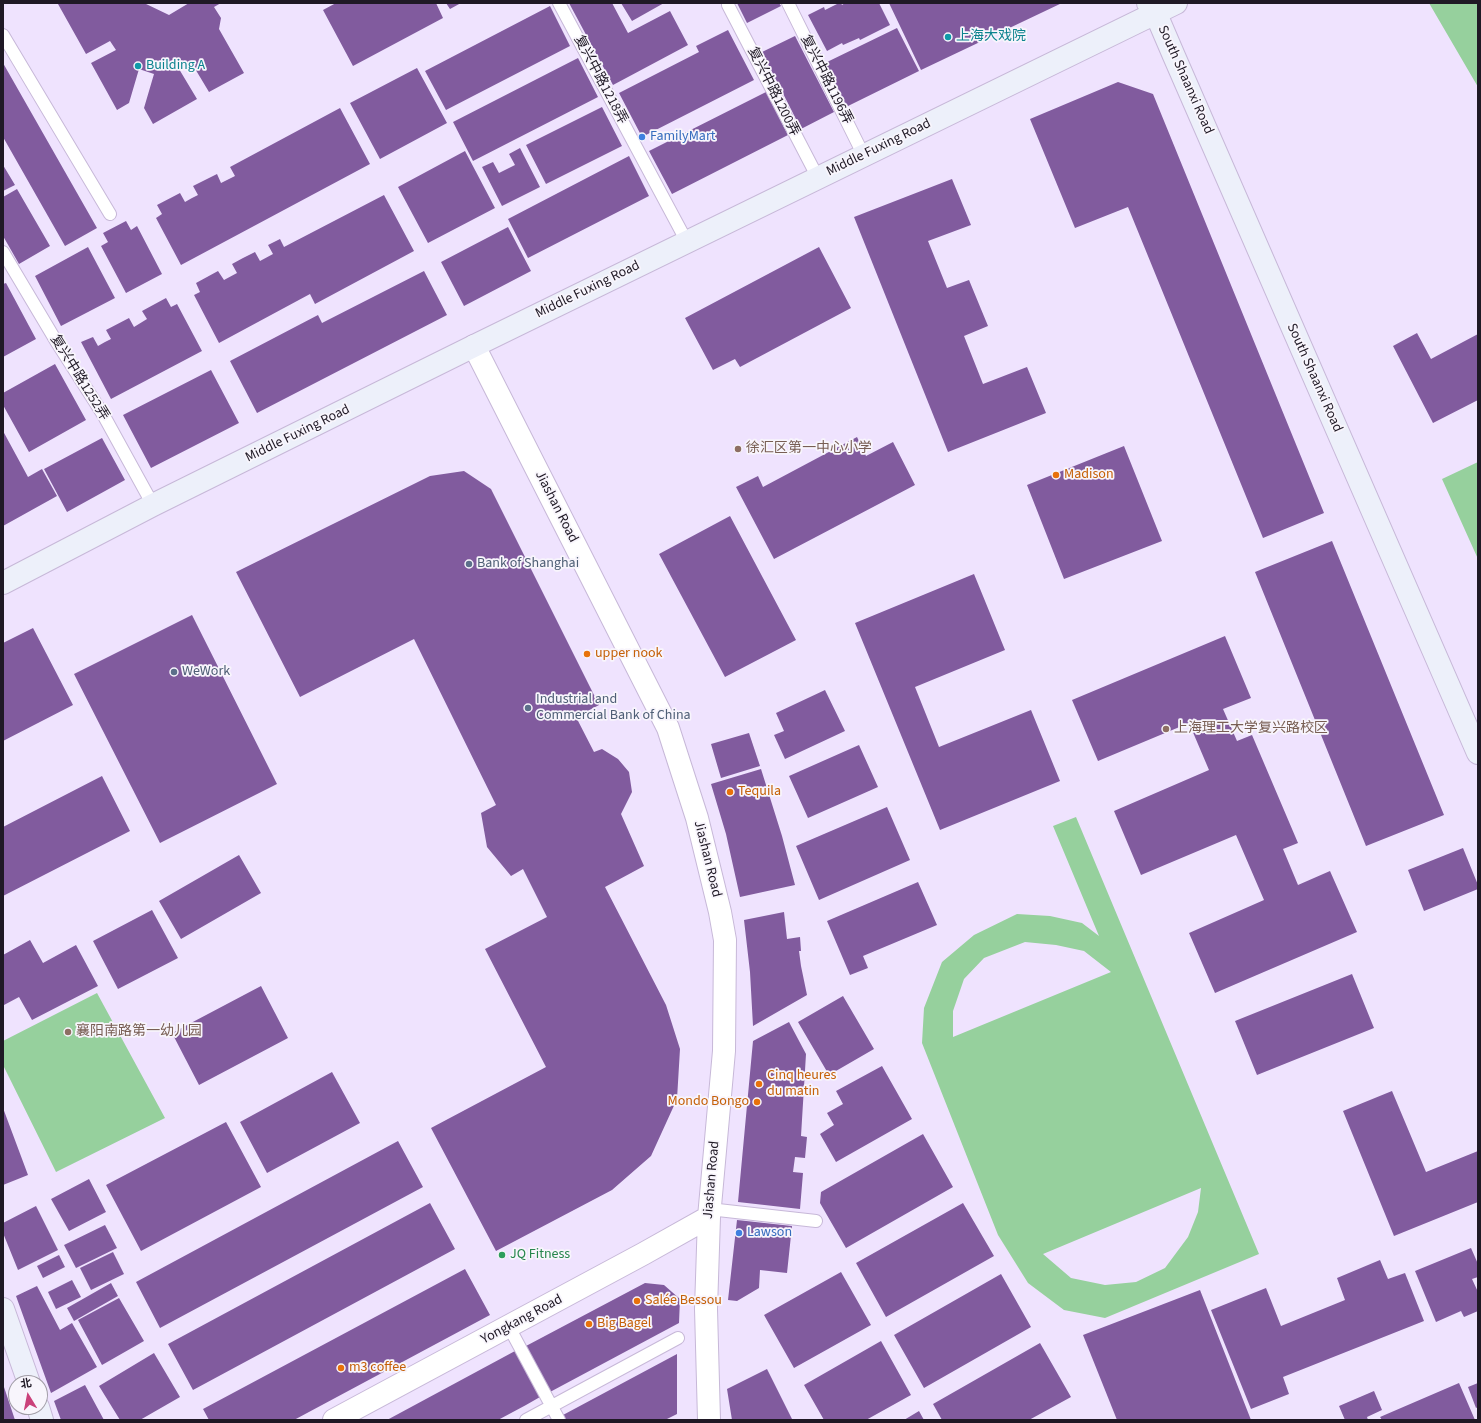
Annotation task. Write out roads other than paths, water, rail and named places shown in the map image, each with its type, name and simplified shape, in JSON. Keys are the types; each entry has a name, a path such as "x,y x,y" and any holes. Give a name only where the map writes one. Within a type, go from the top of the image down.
{"main road":[{"name":"Middle Fuxing Road","path":"3,583 153,506 474,346 864,156 1152,8 1176,3"},
{"name":"South Shaanxi Road","path":"1152,8 1477,750"},
{"path":"5,1320 26,1375"}],"street":[{"name":"Jiashan Road","path":"474,346 668,728 697,818 720,912 725,940 724,1051 709,1213 705,1418"},
{"name":"Yongkang Road","path":"334,1420 642,1254 709,1213"}],"lane":[{"name":"复兴中路1218弄","path":"559,3 687,242"},
{"name":"复兴中路1196弄","path":"788,3 864,156"},
{"name":"复兴中路1200弄","path":"728,6 818,178"},
{"path":"3,35 110,214"},
{"name":"复兴中路1252弄","path":"3,252 56,341 104,416 153,506"},
{"path":"709,1213 816,1221"},
{"path":"509,1327 559,1420"},
{"path":"526,1420 678,1338"}],"place":[{"name":"上海大戏院","path":"948,37"},
{"name":"Building A","path":"138,66"},
{"name":"FamilyMart","path":"642,137"},
{"name":"徐汇区第一中心小学","path":"738,449"},
{"name":"Madison","path":"1056,475"},
{"name":"Bank of Shanghai","path":"469,564"},
{"name":"upper nook","path":"587,654"},
{"name":"WeWork","path":"174,672"},
{"name":"Industrial and Commercial Bank of China","path":"528,708"},
{"name":"上海理工大学复兴路校区","path":"1166,729"},
{"name":"Tequila","path":"730,792"},
{"name":"襄阳南路第一幼儿园","path":"68,1032"},
{"name":"Cinq heures du matin","path":"759,1084"},
{"name":"Mondo Bongo","path":"757,1102"},
{"name":"Lawson","path":"739,1233"},
{"name":"JQ Fitness","path":"502,1255"},
{"name":"Salée Bessou","path":"637,1301"},
{"name":"Big Bagel","path":"589,1324"},
{"name":"m3 сoffee","path":"341,1368"}]}
